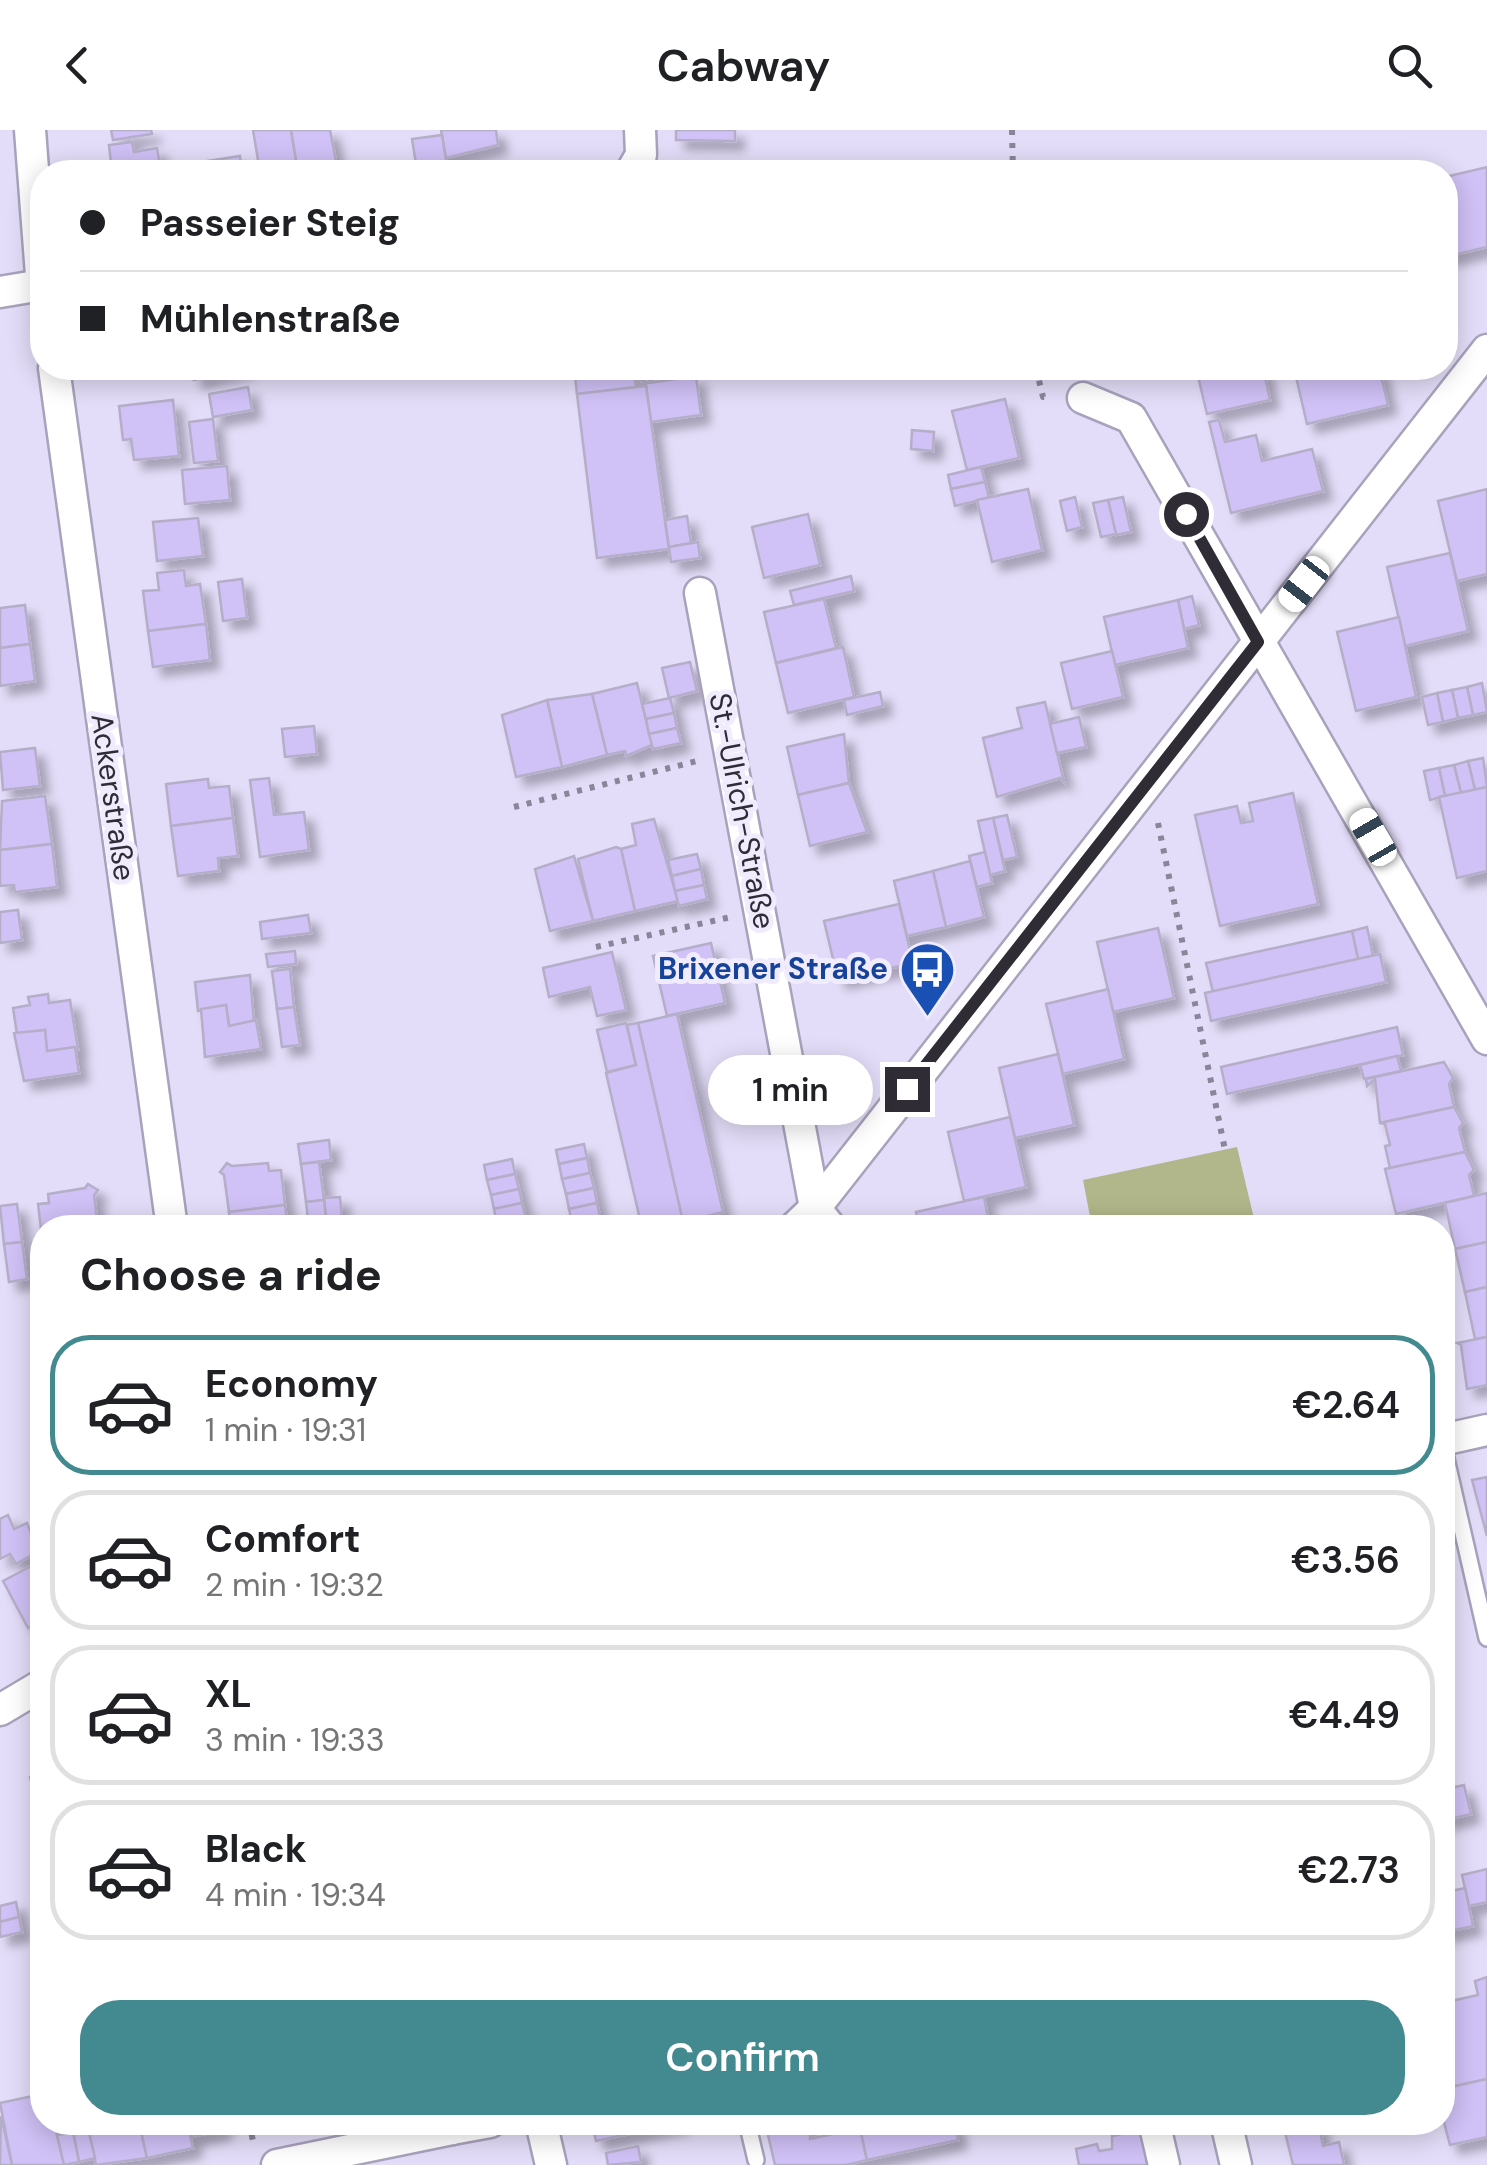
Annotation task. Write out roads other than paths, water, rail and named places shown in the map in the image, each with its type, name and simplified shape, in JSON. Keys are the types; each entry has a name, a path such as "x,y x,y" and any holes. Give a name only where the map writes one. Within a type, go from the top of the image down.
{"street":[{"path":"30,130 32,160"},
{"path":"638,160 640,130"},
{"path":"0,292 30,288"},
{"path":"818,1215 1487,350"},
{"name":"Ackerstraße","path":"56,380 170,1215"},
{"path":"1083,398 1131,418 1487,1039"},
{"name":"St.-Ulrich-Straße","path":"700,592 761,911 812,1215"},
{"path":"1455,1438 1487,1430"},
{"path":"0,1710 30,1692"},
{"path":"277,2165 411,2135"},
{"path":"544,2135 551,2165"},
{"path":"1157,2135 1164,2165"},
{"path":"1229,2135 1236,2165"}],"lane":[{"path":"1455,1498 1487,1638"},
{"path":"750,2135 756,2160"}],"place":[{"name":"Brixener Straße","path":"927,1018"}]}
